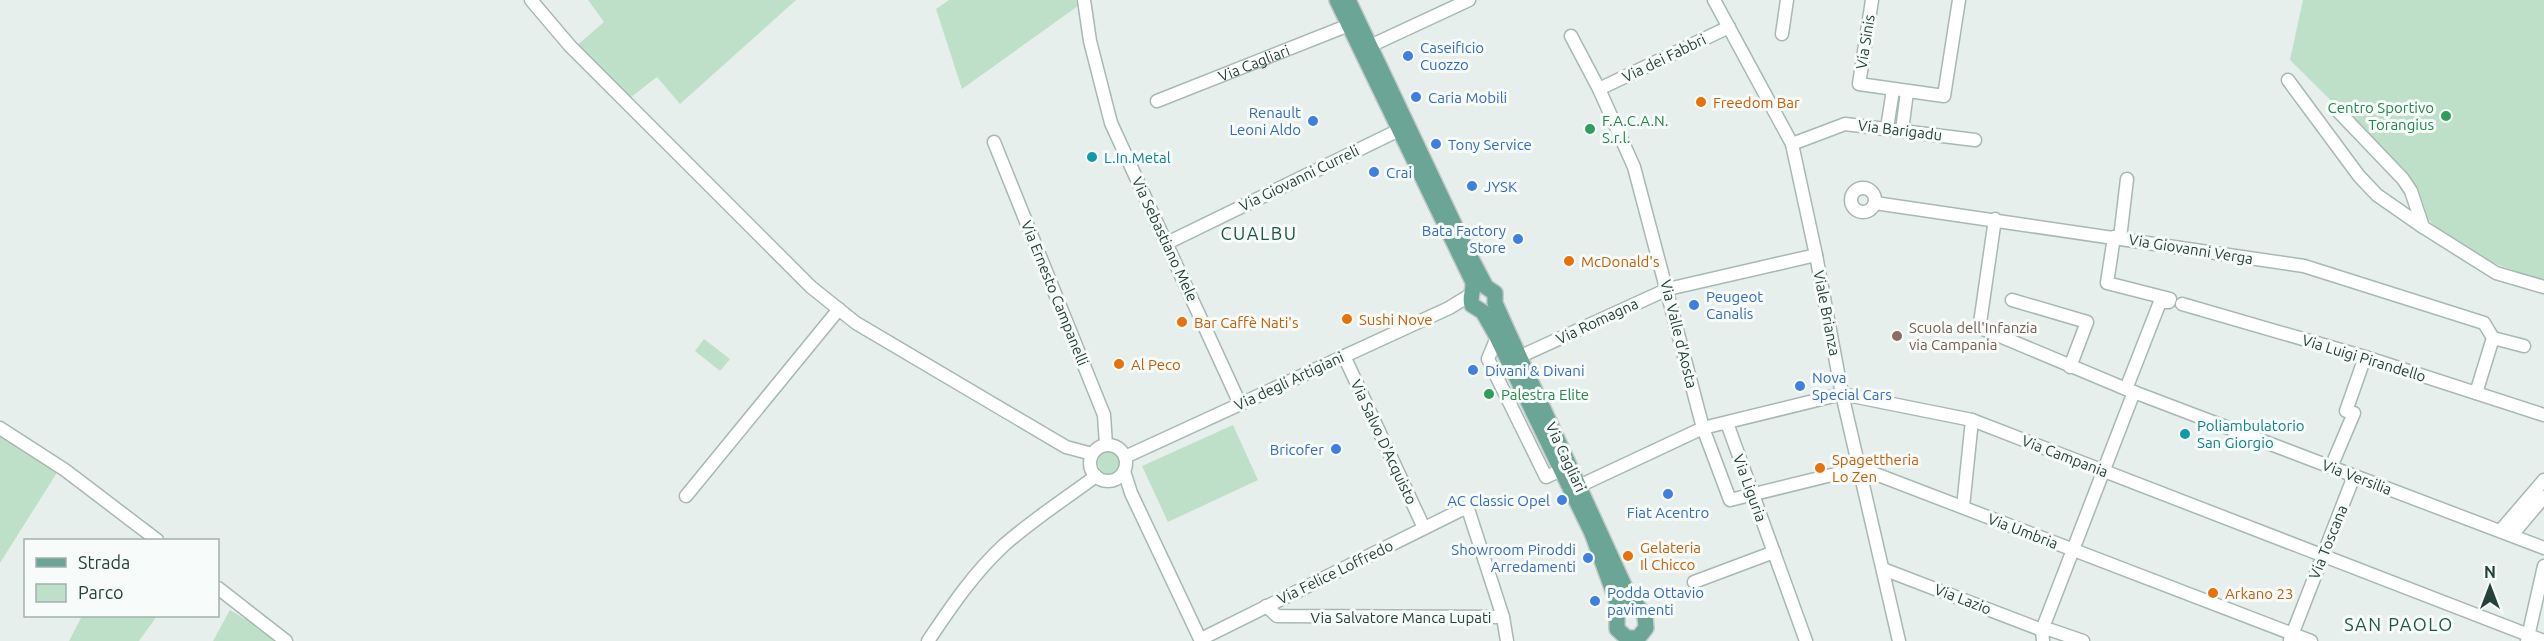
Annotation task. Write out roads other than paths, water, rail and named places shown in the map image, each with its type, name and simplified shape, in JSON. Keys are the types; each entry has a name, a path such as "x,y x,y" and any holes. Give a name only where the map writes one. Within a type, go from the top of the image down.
{"main road":[{"name":"Via Cagliari","path":"1337,0 1477,290"},
{"name":"Via Cagliari","path":"1348,0 1464,245 1477,290 1471,303 1485,308 1519,357 1628,594 1638,610"},
{"name":"Via Cagliari","path":"1477,290 1495,293 1485,308"},
{"name":"Via Cagliari","path":"1485,308 1497,337 1563,469 1605,566 1617,602 1617,618"},
{"path":"1638,610 1645,616 1647,624 1642,639 1622,639 1617,629 1617,618 1624,611 1638,610"}],"street":[{"path":"531,0 578,55 811,287 856,323 1066,447 1092,454"},
{"name":"Via Sebastiano Mele","path":"1084,0 1090,41 1111,123 1240,404"},
{"path":"1370,46 1469,0"},
{"name":"Viale Brianza","path":"1714,0 1792,144 1842,394 1899,641"},
{"path":"1782,34 1787,0"},
{"name":"Via Sinis","path":"1872,0 1859,84 1893,90"},
{"path":"1887,128 1893,90 1944,96 1959,0"},
{"name":"Via Cagliari","path":"1157,102 1349,25"},
{"name":"Via dei Fabbri","path":"1599,89 1729,27"},
{"name":"Via Valle d'Aosta","path":"1571,36 1599,89 1634,167 1703,428 1730,500 1753,495"},
{"path":"2288,80 2359,176 2377,195 2496,273 2544,287"},
{"path":"1902,130 1907,92"},
{"path":"2324,129 2340,113 2403,179 2411,191 2423,227"},
{"name":"Via Barigadu","path":"1792,144 1845,124 1975,140"},
{"name":"Via Giovanni Curreli","path":"1167,243 1399,130"},
{"name":"Via Ernesto Campanelli","path":"994,142 1104,415 1106,445"},
{"path":"2117,238 2127,179"},
{"name":"Via Giovanni Verga","path":"1875,203 2304,266 2484,323 2493,338 2524,346"},
{"name":"Via Versilia","path":"1995,219 1981,327 2070,367 2544,548"},
{"name":"Via Luigi Pirandello","path":"2117,238 2107,283 2365,357 2544,415"},
{"name":"Via Romagna","path":"1519,357 1668,289 1816,255"},
{"name":"Via degli Artigiani","path":"1125,457 1453,306 1477,290"},
{"path":"2012,300 2087,322 2070,367"},
{"path":"2043,635 2160,302 2174,302"},
{"path":"1453,306 1485,308"},
{"path":"686,496 839,309"},
{"path":"2476,393 2493,338"},
{"name":"Via Salvo D'Acquisto","path":"1344,356 1424,528"},
{"path":"2331,467 2354,413 2346,411 2365,357"},
{"name":"Via Campania","path":"1579,486 1703,428 1842,394 1972,420 2322,555 2528,638 2544,641"},
{"path":"1963,507 1972,420"},
{"name":"Via Liguria","path":"1726,423 1806,641"},
{"path":"0,428 64,470 156,539"},
{"path":"1131,493 1112,480 1104,480 1096,476 1090,466 1092,454 1098,448 1106,445 1118,447 1125,457 1124,471 1131,493 1201,640"},
{"path":"1753,495 1860,468"},
{"name":"Via Umbria","path":"1860,468 2291,637 2311,641"},
{"path":"1112,480 1124,471"},
{"path":"928,641 958,597 1003,546 1096,476"},
{"name":"Via Toscana","path":"2291,637 2354,476"},
{"path":"2507,532 2544,480"},
{"path":"2507,532 2544,498"},
{"name":"Via Felice Loffredo","path":"1201,640 1461,510 1469,512 1503,617"},
{"path":"1694,582 1774,552"},
{"path":"2528,638 2544,566"},
{"name":"Via Lazio","path":"1883,569 2043,635 2051,630 2083,641"},
{"path":"219,589 286,641"},
{"name":"Via Salvatore Manca Lupati","path":"1266,606 1277,616 1503,617"},
{"path":"1503,617 1507,641"}],"place":[{"name":"Caseificio Cuozzo","path":"1408,56"},
{"name":"Caria Mobili","path":"1416,97"},
{"name":"Freedom Bar","path":"1701,102"},
{"name":"Centro Sportivo Torangius","path":"2446,116"},
{"name":"Renault Leoni Aldo","path":"1313,121"},
{"name":"F.A.C.A.N. S.r.l.","path":"1590,129"},
{"name":"Tony Service","path":"1436,144"},
{"name":"L.In.Metal","path":"1092,157"},
{"name":"Crai","path":"1374,172"},
{"name":"JYSK","path":"1472,186"},
{"name":"Bata Factory Store","path":"1518,239"},
{"name":"McDonald's","path":"1569,261"},
{"name":"Peugeot Canalis","path":"1694,305"},
{"name":"Sushi Nove","path":"1347,319"},
{"name":"Bar Caffè Nati's","path":"1182,322"},
{"name":"Scuola dell'Infanzia via Campania","path":"1897,336"},
{"name":"Al Peco","path":"1119,364"},
{"name":"Divani & Divani","path":"1473,370"},
{"name":"Nova Special Cars","path":"1800,386"},
{"name":"Palestra Elite","path":"1489,394"},
{"name":"Poliambulatorio San Giorgio","path":"2185,434"},
{"name":"Bricofer","path":"1336,449"},
{"name":"Spagettheria Lo Zen","path":"1820,468"},
{"name":"Fiat Acentro","path":"1668,494"},
{"name":"AC Classic Opel","path":"1562,500"},
{"name":"Gelateria Il Chicco","path":"1628,556"},
{"name":"Showroom Piroddi Arredamenti","path":"1588,558"},
{"name":"Arkano 23","path":"2213,593"},
{"name":"Podda Ottavio pavimenti","path":"1595,601"}],"district":[{"name":"CUALBU","path":"1259,233"},
{"name":"SAN PAOLO","path":"2399,624"}]}
